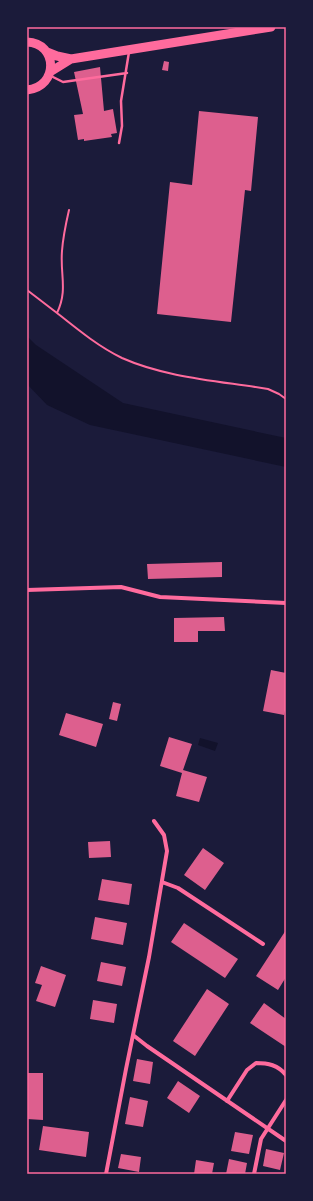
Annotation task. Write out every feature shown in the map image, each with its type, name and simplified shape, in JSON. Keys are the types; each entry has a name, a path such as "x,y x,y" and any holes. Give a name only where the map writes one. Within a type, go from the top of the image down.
{"main road":[{"path":"28,41 37,44 47,52 71,59 271,27"},
{"path":"47,52 51,62 50,74"},
{"path":"27,90 40,86 50,74 71,59"}],"street":[{"path":"27,590 122,587 160,597 286,603"},
{"path":"106,1174 149,957 167,851 164,835 154,821"},
{"path":"162,882 178,888 263,944"},
{"path":"133,1035 286,1141"},
{"path":"227,1101 247,1070 256,1063 269,1063 281,1068 286,1074"},
{"path":"254,1174 261,1139 286,1100"}],"lane":[{"path":"119,142 122,126 121,101 130,50"},
{"path":"50,74 63,82 127,73"}],"path":[{"path":"57,313 63,296 64,284 62,271 62,250 69,210"},
{"path":"27,290 109,350 136,364 162,372 268,388 286,399"}],"shaded area":[{"path":"27,336 36,345 123,403 286,438 286,467 90,425 47,405 27,384"},
{"path":"200,738 218,743 215,751 198,745"}],"building":[{"path":"164,61 169,62 168,71 162,70"},
{"path":"100,67 104,111 113,109 117,133 111,134 112,137 84,141 84,139 78,140 74,115 83,114 74,72"},
{"path":"199,111 258,117 251,191 245,190 231,322 157,314 170,182 192,185"},
{"path":"222,562 222,577 148,579 147,564"},
{"path":"224,617 225,631 198,631 198,642 174,642 174,618"},
{"path":"271,670 286,673 286,706 284,715 263,711"},
{"path":"113,702 121,704 117,721 109,719"},
{"path":"66,713 103,724 96,747 59,735"},
{"path":"169,737 192,744 183,770 207,777 199,802 176,796 182,773 160,766"},
{"path":"110,841 111,857 89,858 88,842"},
{"path":"203,848 224,863 205,890 184,875"},
{"path":"102,879 132,884 129,905 98,900"},
{"path":"95,917 127,923 123,945 91,939"},
{"path":"184,923 238,959 225,978 171,942"},
{"path":"286,930 286,977 278,990 256,976"},
{"path":"101,962 126,967 122,986 97,981"},
{"path":"41,966 66,975 55,1007 36,1001 42,985 35,983"},
{"path":"207,989 229,1004 195,1056 173,1041"},
{"path":"93,1000 117,1004 114,1023 90,1019"},
{"path":"264,1003 286,1019 286,1047 250,1023"},
{"path":"137,1059 153,1062 150,1084 133,1081"},
{"path":"27,1073 43,1073 43,1120 27,1119"},
{"path":"178,1081 200,1096 189,1113 167,1098"},
{"path":"130,1097 148,1101 143,1127 125,1124"},
{"path":"43,1126 89,1132 86,1157 39,1150"},
{"path":"235,1132 253,1135 249,1154 231,1151"},
{"path":"266,1149 284,1153 280,1170 263,1166"},
{"path":"121,1154 141,1157 139,1172 118,1168"},
{"path":"229,1159 247,1163 245,1174 226,1174"},
{"path":"196,1160 214,1163 212,1174 194,1174"}]}
